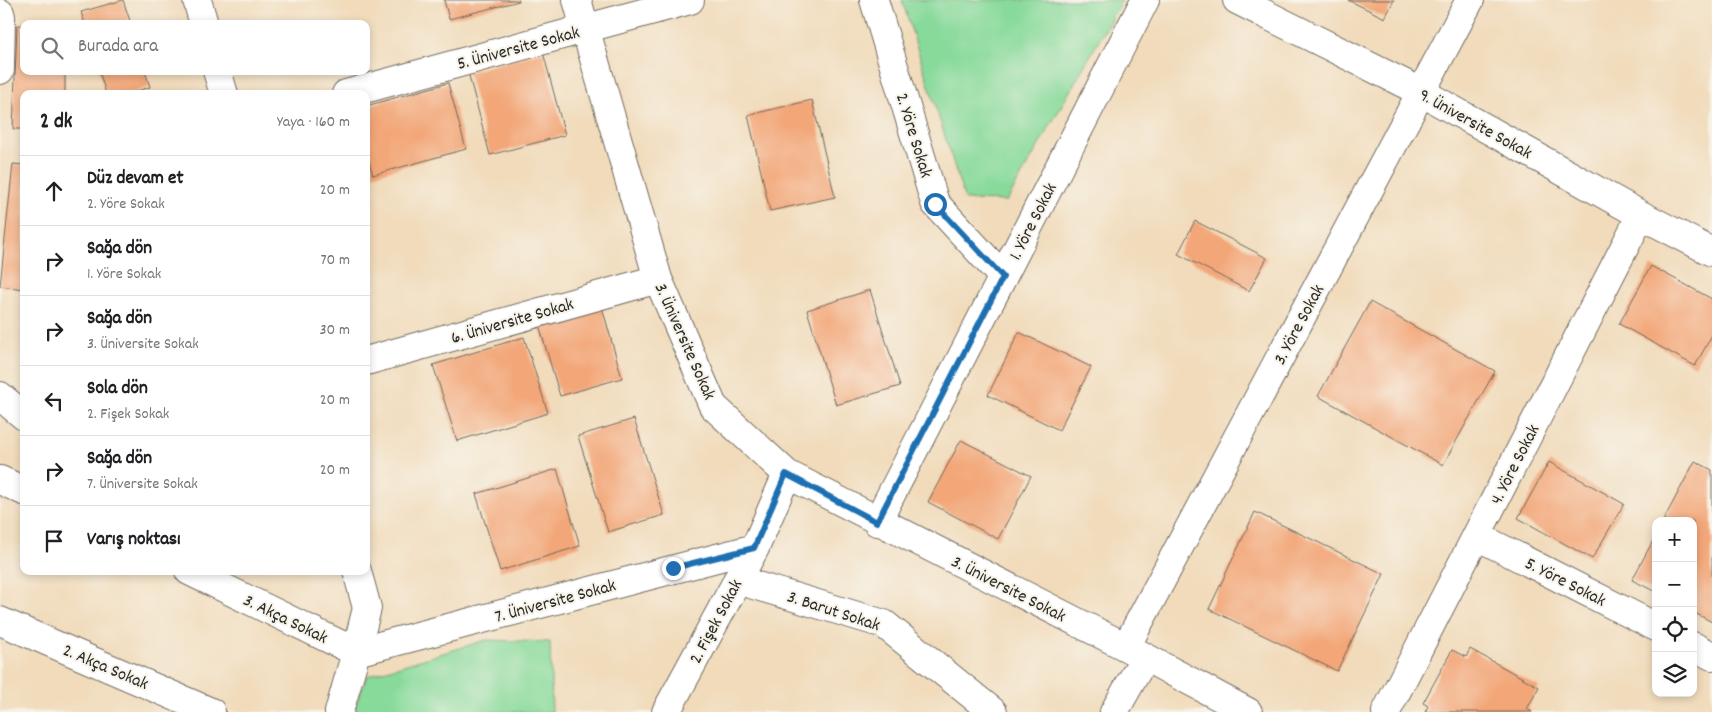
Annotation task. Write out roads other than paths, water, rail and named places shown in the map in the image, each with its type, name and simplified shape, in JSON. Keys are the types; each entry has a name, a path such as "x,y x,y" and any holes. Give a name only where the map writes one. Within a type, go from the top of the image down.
{"street":[{"path":"197,0 203,20"},
{"name":"3. Üniversite Sokak","path":"578,0 658,279 713,406 786,474 877,522 1136,652 1248,712"},
{"name":"5. Üniversite Sokak","path":"361,90 690,0"},
{"name":"2. Yöre Sokak","path":"874,0 935,204 1003,277"},
{"name":"1. Yöre Sokak","path":"877,522 1145,0"},
{"name":"9. Üniversite Sokak","path":"1237,0 1421,92 1641,215 1712,252"},
{"name":"3. Yöre Sokak","path":"1114,712 1136,652 1421,92 1470,0"},
{"path":"0,13 0,70"},
{"path":"219,75 223,90"},
{"name":"4. Yöre Sokak","path":"1386,712 1641,215"},
{"name":"6. Üniversite Sokak","path":"370,360 658,279"},
{"path":"0,396 20,413"},
{"name":"2. Fişek Sokak","path":"666,712 754,548 786,474"},
{"path":"0,480 20,489"},
{"name":"5. Yöre Sokak","path":"1477,536 1652,625"},
{"name":"7. Üniversite Sokak","path":"356,652 754,548"},
{"name":"3. Akça Sokak","path":"197,575 356,652"},
{"path":"339,712 366,608 358,575"},
{"name":"3. Barut Sokak","path":"737,580 884,624 993,712"},
{"name":"2. Akça Sokak","path":"2,628 211,712"},
{"path":"1697,648 1712,656"}]}
